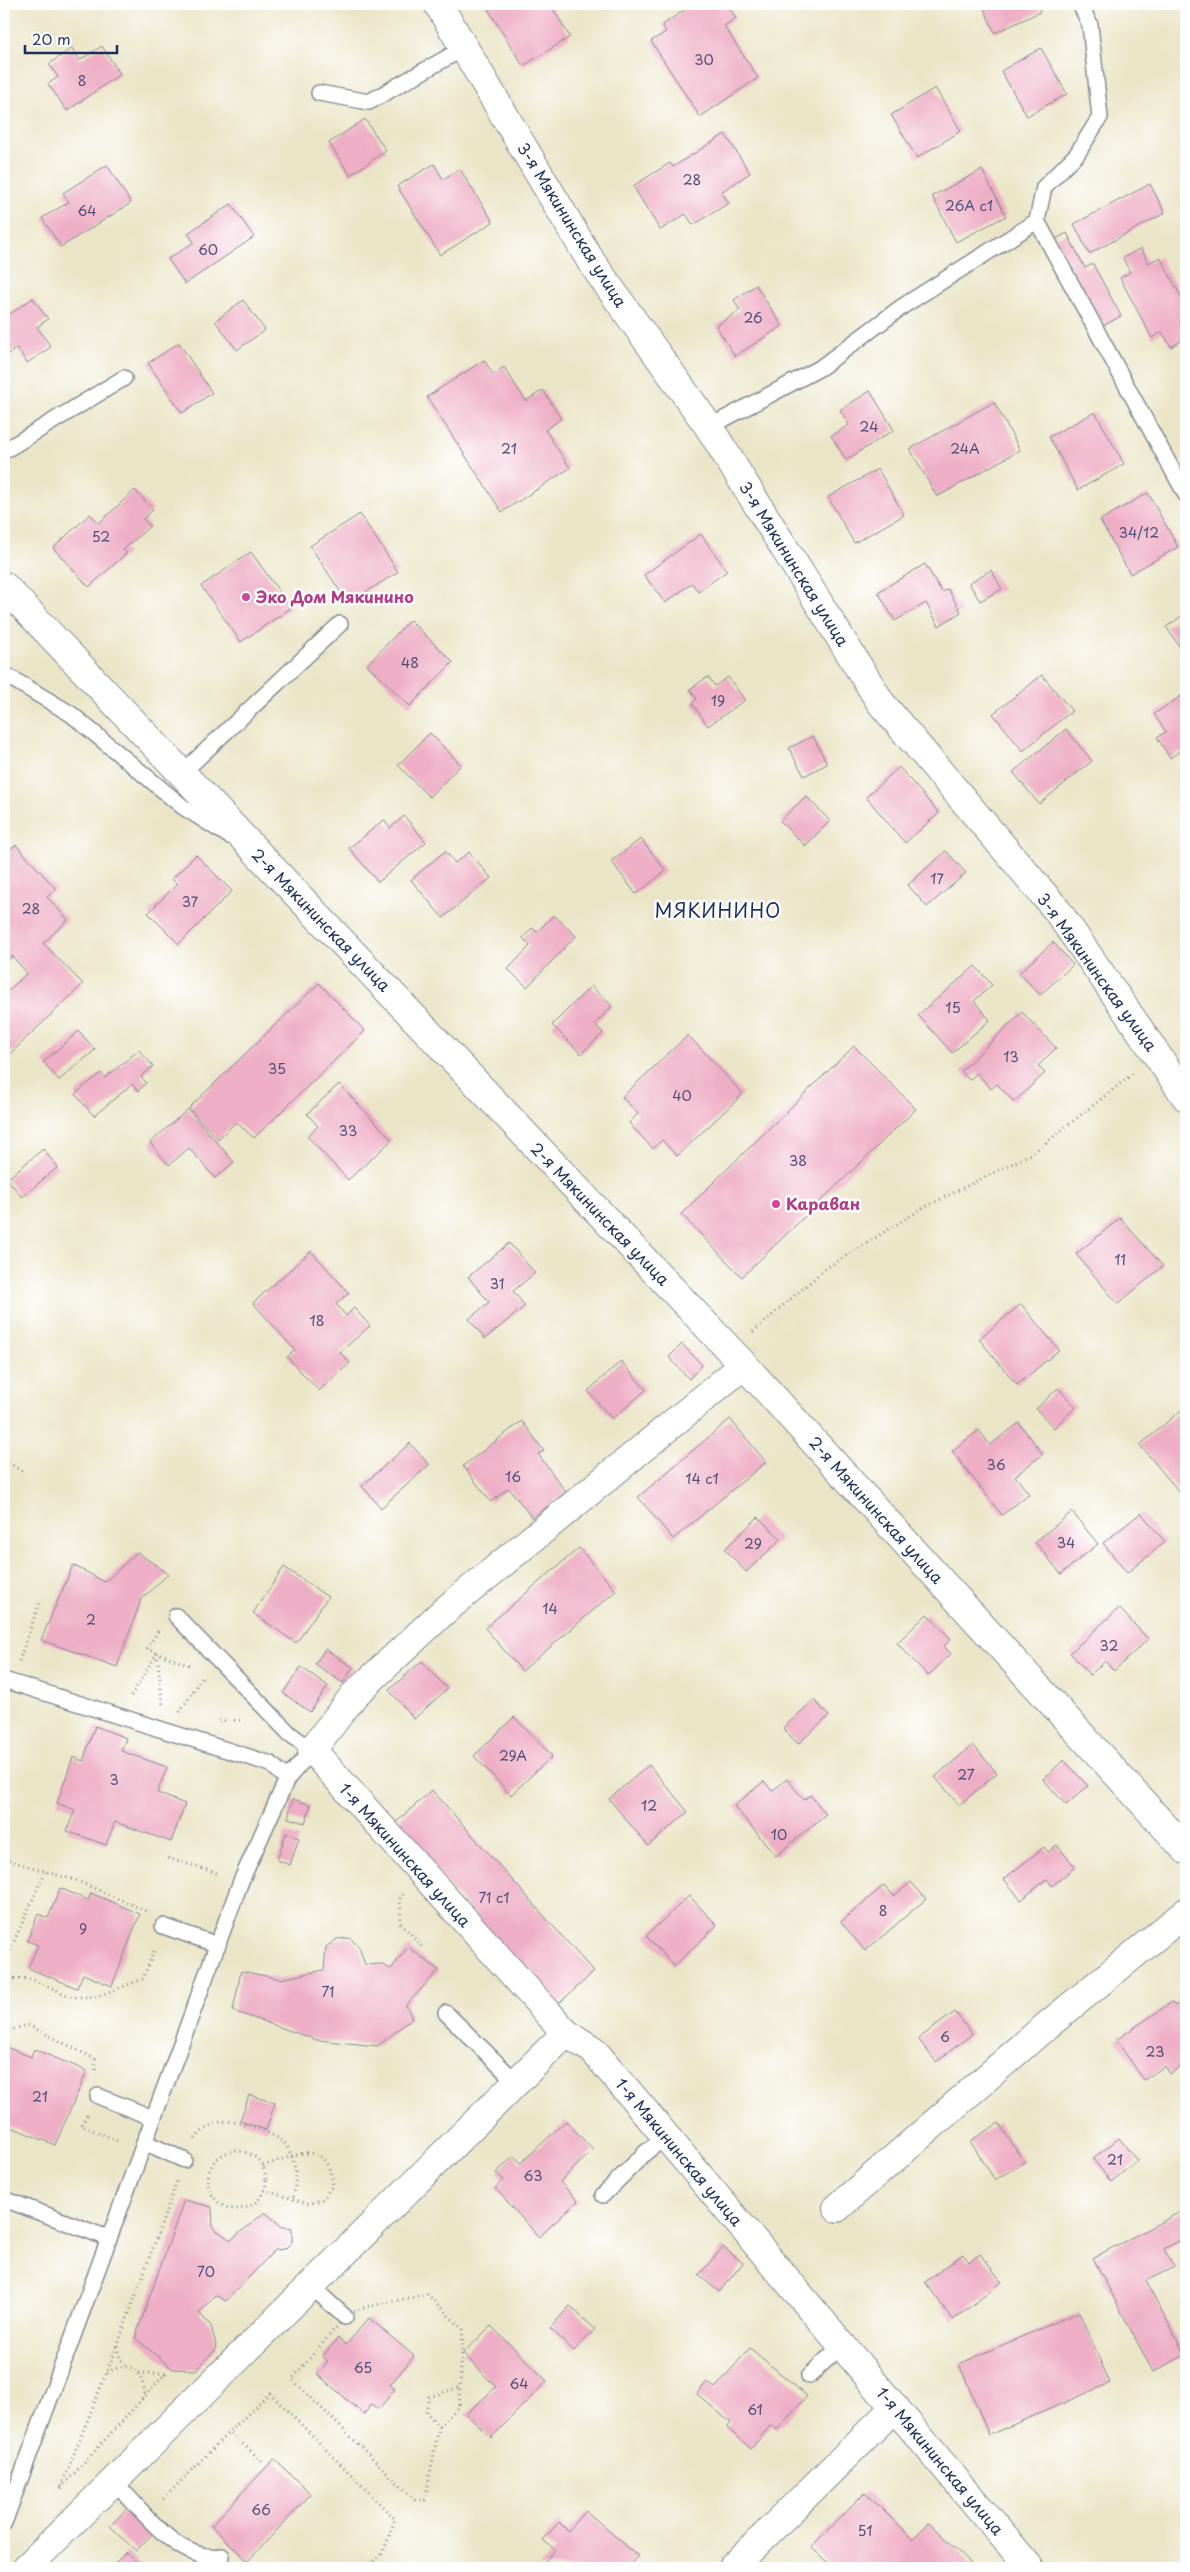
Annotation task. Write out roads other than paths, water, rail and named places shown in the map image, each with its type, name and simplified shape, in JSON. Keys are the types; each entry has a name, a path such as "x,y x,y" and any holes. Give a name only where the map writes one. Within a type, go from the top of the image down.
{"street":[{"name":"3-я Мякининская улица","path":"438,4 592,263 709,427 881,703 1056,909 1186,1097"},
{"name":"2-я Мякининская улица","path":"4,586 738,1358 1186,1850"},
{"path":"312,1750 354,1695 443,1612 738,1358"},
{"name":"1-я Мякининская улица","path":"312,1750 423,1876 566,2033 593,2050 1030,2568"},
{"path":"837,2208 1038,2034 1186,1912"},
{"path":"26,2568 515,2081 566,2033"},
{"path":"732,2568 894,2407"}],"lane":[{"path":"1080,4 1090,25 1100,116 1077,154 1044,187 1037,221 1175,478 1186,495"},
{"path":"318,93 369,102 464,48"},
{"path":"709,427 820,368 904,306 1037,221"},
{"path":"4,451 124,378"},
{"path":"181,774 340,624"},
{"path":"4,674 71,714 182,807 259,855"},
{"path":"4,2523 241,1881 287,1779 312,1750 290,1734 176,1616"},
{"path":"4,1680 271,1764 287,1779"},
{"path":"163,1926 218,1945"},
{"path":"446,2013 515,2081"},
{"path":"98,2096 153,2118"},
{"path":"603,2195 646,2152 666,2137"},
{"path":"142,2147 184,2160"},
{"path":"4,2199 108,2238"},
{"path":"310,2285 345,2317"},
{"path":"809,2376 842,2345"},
{"path":"113,2482 174,2543 210,2558 222,2556"}],"place":[{"name":"Эко Дом Мякинино","path":"246,597"},
{"name":"Караван","path":"776,1204"}],"district":[{"name":"МЯКИНИНО","path":"718,911"}]}
